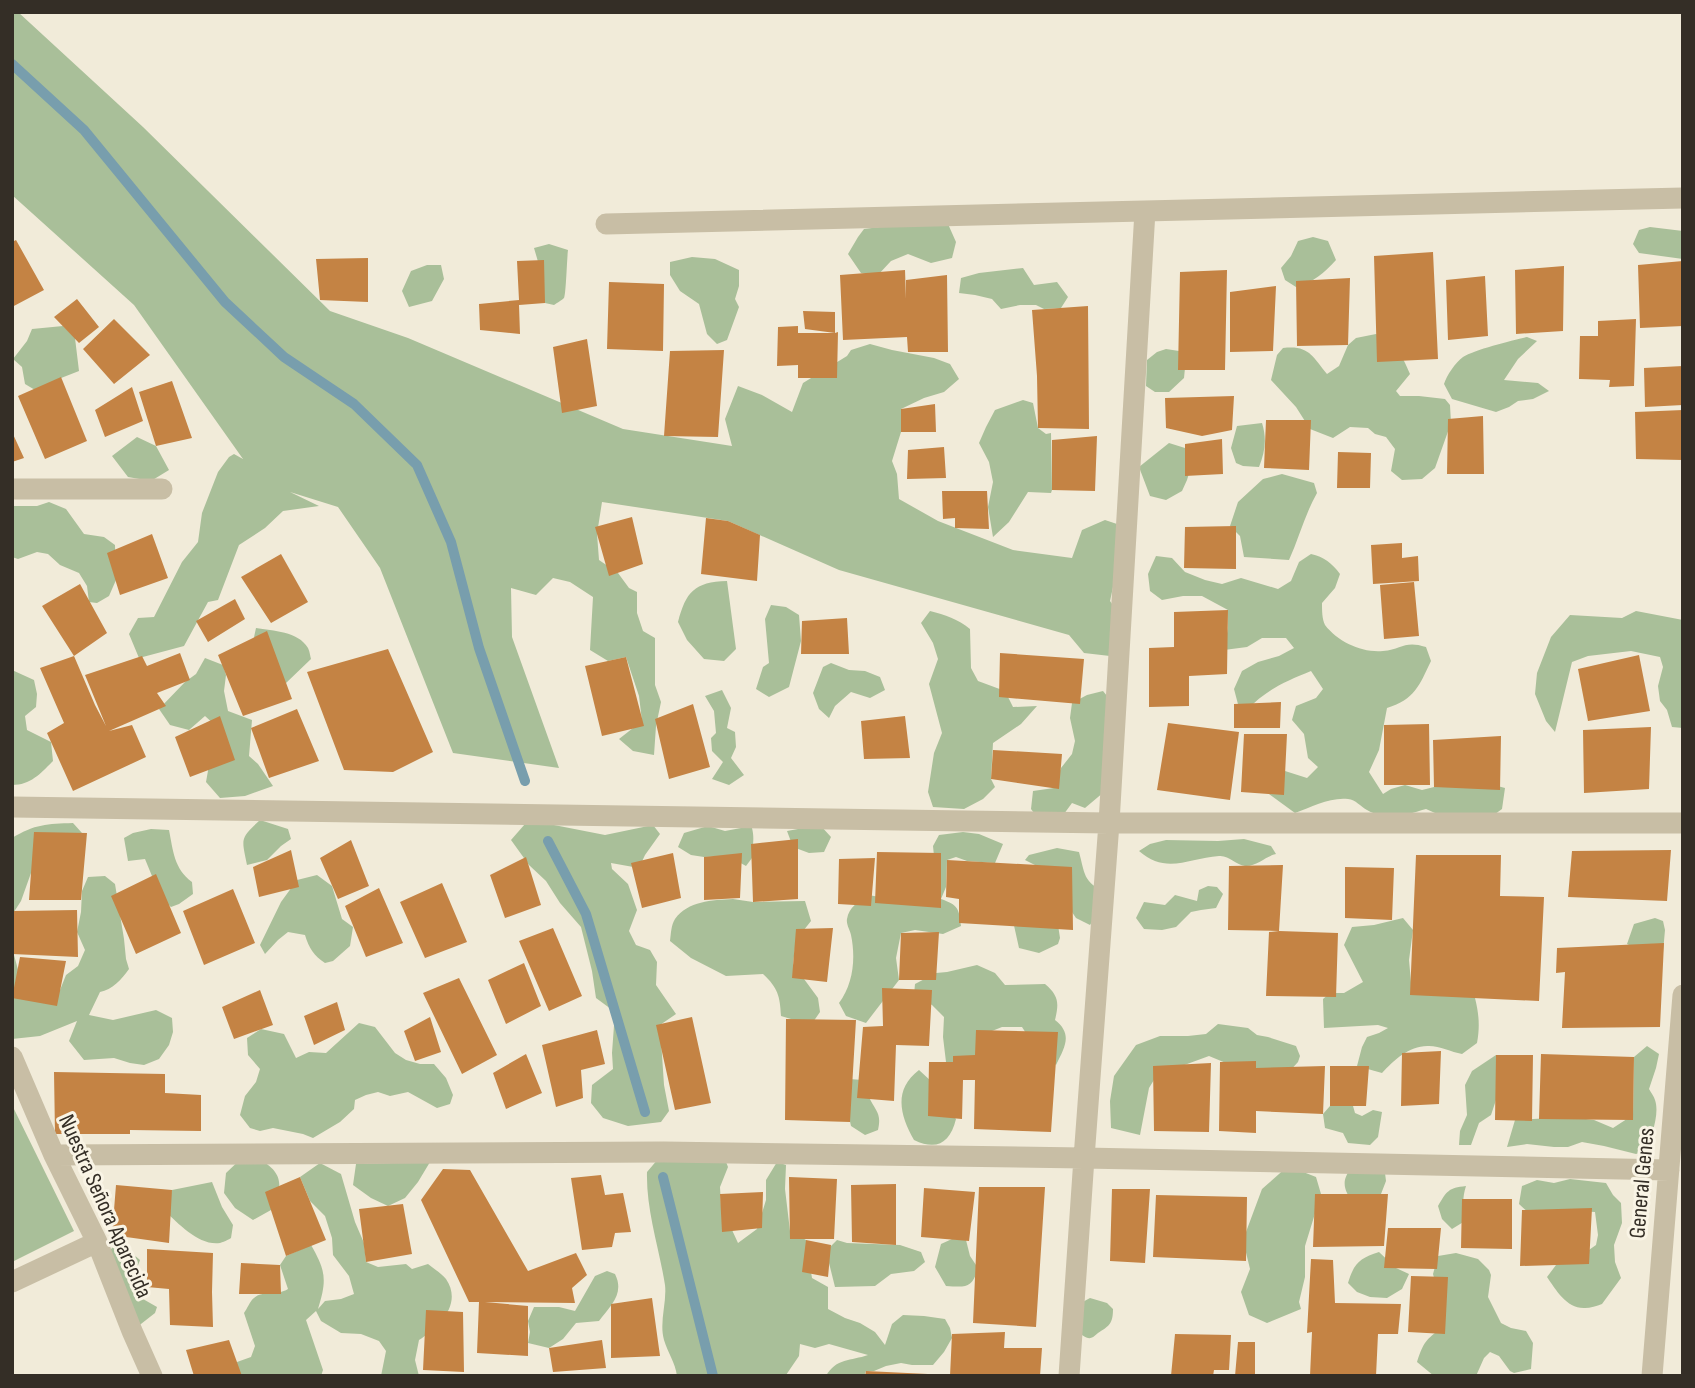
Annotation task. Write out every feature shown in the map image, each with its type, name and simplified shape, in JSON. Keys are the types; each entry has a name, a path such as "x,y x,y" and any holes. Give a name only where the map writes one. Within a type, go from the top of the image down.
{"street":[{"path":"606,224 1683,198"},
{"path":"1069,1376 1109,823 1145,211"},
{"path":"12,489 162,489"},
{"path":"12,807 1109,823 1683,824"},
{"name":"General Genes","path":"1652,1376 1683,995"},
{"name":"Nuestra Señora Aparecida","path":"12,1057 54,1155 97,1242 152,1376"},
{"path":"54,1155 664,1152 1669,1170"},
{"path":"12,1282 97,1242"}],"green space":[{"path":"12,12 18,12 143,127 330,311 408,338 623,429 732,446 725,419 738,386 762,395 792,412 803,383 847,356 851,350 870,344 950,364 959,379 944,392 901,409 901,432 892,461 897,474 899,499 938,521 1013,550 1072,558 1082,530 1105,520 1126,527 1110,601 1121,617 1110,656 1084,653 1069,635 839,570 728,521 602,502 597,534 599,560 618,573 629,588 637,592 637,613 643,631 655,638 655,685 661,702 654,755 633,751 619,739 642,721 639,696 626,657 608,661 590,650 593,597 570,582 553,578 536,595 511,588 512,637 559,768 453,753 380,568 338,507 290,492 319,506 283,511 265,528 239,545 218,600 208,602 184,646 139,658 129,634 138,618 154,617 182,562 198,542 202,513 218,472 234,454 243,459 134,305 12,195"},
{"path":"911,223 948,224 956,242 952,258 931,263 908,254 891,261 877,276 861,273 848,254 864,229"},
{"path":"1650,227 1683,231 1683,259 1639,253 1633,244 1639,230"},
{"path":"1313,237 1328,241 1336,260 1318,276 1296,287 1285,280 1281,268 1298,241"},
{"path":"549,244 568,250 565,295 554,305 545,303 535,290 539,265 534,248"},
{"path":"692,257 715,259 739,270 739,286 735,299 739,307 727,340 717,344 707,334 699,304 680,291 670,275 670,262"},
{"path":"427,265 441,265 444,279 432,301 409,307 402,291 411,271"},
{"path":"1023,268 1034,285 1057,282 1068,297 1061,308 1044,309 1036,305 1020,305 1001,309 992,299 959,293 961,278"},
{"path":"63,326 75,338 79,371 56,380 40,393 25,384 22,367 13,359 27,341 32,329"},
{"path":"1376,334 1398,350 1410,374 1396,391 1400,396 1445,399 1450,405 1451,423 1435,468 1422,479 1402,480 1391,471 1395,449 1386,437 1375,434 1368,428 1350,427 1333,438 1310,429 1296,407 1271,380 1277,355 1283,348 1304,350 1327,374 1339,366 1348,345 1356,338"},
{"path":"1527,337 1537,341 1518,359 1504,380 1538,383 1549,391 1533,399 1518,401 1496,412 1452,399 1444,384 1463,357 1484,348"},
{"path":"1166,349 1179,351 1186,358 1184,378 1169,392 1155,392 1146,386 1147,360"},
{"path":"1023,400 1033,403 1038,428 1046,434 1051,433 1052,490 1051,493 1028,492 1009,522 993,537 988,507 993,482 989,462 979,443 995,410"},
{"path":"1262,423 1265,445 1259,467 1236,463 1231,448 1237,426"},
{"path":"137,437 156,446 169,470 151,481 128,477 112,456"},
{"path":"1169,443 1185,448 1194,457 1182,491 1166,500 1150,496 1139,467"},
{"path":"1282,474 1314,483 1317,493 1289,560 1244,557 1240,536 1230,526 1238,502 1263,479"},
{"path":"49,502 66,509 84,534 104,537 115,545 116,580 109,596 97,603 89,602 87,586 79,573 60,565 48,554 37,552 18,559 12,557 12,506 37,506"},
{"path":"1311,554 1327,561 1340,574 1335,588 1322,603 1324,623 1330,631 1344,641 1367,650 1383,651 1413,644 1426,647 1431,661 1410,696 1387,708 1379,750 1369,772 1383,794 1405,785 1422,790 1448,779 1505,788 1502,809 1491,817 1444,817 1426,809 1389,817 1375,814 1348,799 1321,803 1295,813 1269,794 1274,781 1285,771 1307,778 1318,767 1308,758 1304,734 1292,720 1296,706 1316,698 1323,689 1311,671 1276,687 1246,711 1239,708 1234,689 1242,671 1294,648 1286,638 1262,638 1247,647 1224,650 1228,610 1202,596 1162,600 1150,591 1148,574 1156,556 1172,558 1185,572 1205,580 1222,584 1241,578 1278,589 1291,581 1299,562"},
{"path":"727,581 736,649 724,661 704,659 687,640 678,622 684,603 693,591 707,584"},
{"path":"771,605 786,607 799,615 801,641 789,687 769,697 756,689 763,667 769,663 765,619"},
{"path":"930,611 951,618 970,629 971,668 978,681 1005,691 1013,707 1037,706 1021,724 993,743 991,779 995,787 983,799 964,809 933,807 928,792 934,753 942,733 929,684 938,659 933,643 921,623"},
{"path":"1636,611 1683,620 1683,728 1672,727 1667,710 1660,701 1658,686 1663,667 1660,657 1631,651 1588,656 1572,662 1555,732 1546,721 1535,694 1537,673 1551,637 1570,615 1622,618"},
{"path":"256,628 298,638 308,648 311,659 286,683 251,651"},
{"path":"205,658 223,665 228,711 252,720 249,756 273,786 245,796 220,798 206,782 216,726 205,716 189,730 170,725 159,709 196,674"},
{"path":"831,663 880,677 885,690 870,698 851,692 835,706 829,718 819,709 813,693 823,667"},
{"path":"12,670 34,680 36,707 25,716 27,730 51,742 53,761 30,781 12,785"},
{"path":"722,690 731,708 727,728 735,732 736,747 731,758 744,775 729,785 712,779 723,762 712,751 711,738 716,733 714,711 705,696"},
{"path":"1103,691 1112,702 1104,792 1085,808 1072,803 1061,818 1037,817 1031,809 1033,791 1054,788 1061,768 1072,754 1075,741 1070,718 1072,703"},
{"path":"260,820 288,829 291,839 267,860 247,865 245,836"},
{"path":"73,823 82,833 76,841 31,873 21,901 12,915 12,838 41,826"},
{"path":"525,824 554,825 605,835 653,825 660,834 639,868 611,863 612,869 628,884 637,910 629,931 636,945 650,950 657,962 656,985 676,1014 660,1025 664,1085 669,1111 661,1122 628,1126 603,1118 591,1103 592,1085 613,1069 615,1012 596,998 581,927 511,840"},
{"path":"820,825 831,837 824,852 809,853 793,847 787,831"},
{"path":"708,826 725,831 752,828 752,858 746,866 728,856 691,855 678,847 684,833"},
{"path":"151,829 169,830 178,865 192,882 193,894 171,907 161,898 145,859 128,861 124,838"},
{"path":"963,832 979,834 1003,844 995,863 967,861 956,857 947,860 946,887 941,899 957,908 961,926 943,934 915,930 901,933 896,958 899,980 866,1023 846,1016 839,1003 852,971 852,944 847,921 850,911 868,895 892,899 934,856 933,846 939,835"},
{"path":"1244,839 1271,846 1276,854 1245,866 1223,856 1168,864 1149,858 1139,851 1150,844 1166,840"},
{"path":"1057,848 1079,852 1088,880 1104,892 1099,911 1090,925 1076,918 1043,869 1025,860 1029,855"},
{"path":"317,875 332,886 342,919 353,927 350,946 333,961 325,963 312,951 305,935 288,932 265,954 260,945 281,902 297,880"},
{"path":"105,876 115,884 129,969 116,984 100,992 89,1015 113,1020 156,1010 172,1018 173,1032 169,1045 159,1059 144,1065 114,1058 84,1060 69,1041 77,1021 40,1036 12,1039 12,954 20,977 60,990 66,975 78,966 85,950 77,932 82,891 88,877"},
{"path":"1208,886 1217,887 1223,894 1216,908 1191,912 1176,927 1162,930 1144,929 1136,918 1144,902 1165,905 1175,895 1197,901 1199,890"},
{"path":"733,899 753,902 805,901 811,921 796,940 793,964 818,998 820,1012 811,1025 781,1016 777,993 763,974 726,976 691,958 670,941 674,921 687,908 709,901"},
{"path":"1403,918 1413,930 1409,960 1411,982 1475,998 1479,1020 1478,1037 1477,1043 1462,1054 1433,1046 1415,1048 1397,1058 1382,1073 1357,1066 1367,1037 1388,1028 1378,1025 1324,1028 1323,999 1330,993 1344,993 1363,982 1344,945 1352,927"},
{"path":"1655,918 1663,921 1663,952 1643,952 1627,944 1634,924"},
{"path":"1013,921 1058,925 1058,944 1039,953 1019,948"},
{"path":"977,965 995,973 1005,985 1045,984 1053,992 1057,1004 1055,1020 1061,1025 1066,1036 1056,1065 1033,1044 1022,1027 1002,1027 992,1031 968,1066 946,1062 944,1017 932,1005 914,995 915,984 936,973"},
{"path":"359,1023 375,1027 395,1053 406,1060 434,1064 446,1078 453,1095 450,1104 437,1108 408,1092 390,1096 378,1092 355,1100 354,1109 340,1122 313,1138 273,1128 260,1131 250,1128 240,1115 245,1096 256,1082 260,1069 248,1055 247,1038 261,1029 284,1034 296,1058 309,1052 326,1053"},
{"path":"1218,1024 1248,1028 1257,1035 1296,1046 1300,1056 1298,1062 1287,1074 1238,1068 1209,1056 1157,1075 1149,1088 1140,1135 1111,1128 1110,1101 1114,1076 1136,1045 1160,1036 1206,1034"},
{"path":"1647,1046 1659,1054 1649,1089 1655,1100 1656,1119 1645,1151 1636,1154 1582,1142 1568,1147 1527,1144 1507,1147 1515,1120 1570,1117 1594,1120 1613,1128 1633,1115 1634,1057"},
{"path":"1496,1055 1496,1100 1491,1115 1479,1123 1471,1145 1459,1145 1460,1131 1467,1115 1465,1085 1472,1071"},
{"path":"919,1070 932,1082 956,1119 950,1134 936,1145 914,1140 905,1121 902,1094 905,1086"},
{"path":"849,1079 863,1080 878,1115 878,1130 865,1135 851,1126 847,1108"},
{"path":"1344,1100 1353,1106 1355,1113 1362,1116 1373,1110 1382,1112 1378,1137 1370,1145 1348,1143 1343,1133 1325,1128 1323,1114 1330,1106"},
{"path":"12,1105 74,1231 12,1262"},
{"path":"664,1152 723,1154 728,1167 720,1187 721,1206 738,1243 757,1229 766,1200 766,1180 777,1162 786,1165 785,1189 790,1231 806,1240 812,1278 828,1287 828,1309 875,1332 885,1345 892,1324 903,1315 945,1319 952,1338 944,1352 933,1365 901,1363 866,1371 864,1376 826,1376 839,1363 868,1355 829,1344 815,1348 800,1344 799,1356 783,1376 677,1376 664,1340 665,1285 647,1186 647,1172"},
{"path":"245,1155 269,1166 279,1181 278,1193 271,1210 253,1220 235,1208 224,1193 226,1173"},
{"path":"430,1162 405,1198 388,1206 353,1185 356,1164"},
{"path":"320,1163 341,1174 364,1243 366,1262 378,1267 406,1264 412,1269 428,1264 446,1279 451,1288 452,1297 446,1314 441,1322 419,1340 415,1360 419,1376 381,1376 386,1351 379,1341 361,1334 341,1333 321,1321 316,1311 306,1320 323,1370 321,1376 224,1376 237,1362 251,1357 255,1346 244,1313 251,1301 262,1294 288,1289 280,1265 286,1256 311,1245 324,1276 318,1309 325,1301 354,1294 349,1276 333,1255 332,1238 325,1216 310,1201 300,1177"},
{"path":"1288,1166 1316,1177 1321,1194 1305,1246 1305,1277 1299,1302 1301,1309 1267,1323 1249,1315 1241,1292 1250,1269 1243,1240 1262,1189"},
{"path":"1351,1168 1385,1173 1386,1181 1381,1194 1367,1194 1353,1204 1345,1186"},
{"path":"1570,1179 1606,1183 1621,1203 1622,1223 1614,1245 1615,1262 1621,1278 1602,1304 1589,1308 1567,1302 1547,1277 1556,1265 1576,1259 1596,1245 1598,1235 1595,1212 1531,1215 1519,1204 1522,1186 1537,1180 1554,1183"},
{"path":"212,1182 233,1225 231,1238 220,1243 197,1238 165,1211 172,1190"},
{"path":"1466,1186 1463,1203 1465,1221 1452,1229 1442,1219 1438,1206 1449,1191"},
{"path":"952,1239 966,1240 970,1256 978,1268 971,1283 959,1287 946,1286 935,1267 941,1244"},
{"path":"837,1240 847,1243 900,1245 921,1252 925,1262 914,1271 891,1274 875,1286 835,1287 826,1251"},
{"path":"119,1242 140,1260 133,1278 143,1299 157,1307 155,1313 132,1331 103,1256"},
{"path":"1379,1252 1396,1268 1409,1274 1402,1289 1387,1298 1370,1297 1357,1292 1348,1283 1359,1262"},
{"path":"1456,1253 1478,1259 1489,1270 1491,1275 1488,1297 1501,1323 1526,1331 1533,1343 1531,1369 1514,1373 1499,1356 1490,1352 1484,1358 1476,1376 1434,1376 1417,1362 1426,1342 1442,1328 1443,1311 1433,1274 1438,1256"},
{"path":"607,1271 615,1274 618,1288 615,1299 599,1321 576,1323 563,1339 549,1348 528,1343 528,1321 534,1307 559,1307 575,1311 595,1276"},
{"path":"1090,1298 1107,1303 1113,1309 1110,1324 1089,1338 1082,1335 1079,1304"}],"building":[{"path":"16,240 44,290 12,307 12,242"},
{"path":"1433,252 1438,359 1377,362 1374,256"},
{"path":"368,258 368,302 320,300 316,259"},
{"path":"544,260 545,303 519,305 520,334 480,330 479,304 519,300 517,261"},
{"path":"1683,261 1683,326 1640,328 1638,265"},
{"path":"1564,266 1563,331 1516,334 1515,270"},
{"path":"905,270 906,299 906,280 947,275 948,352 908,352 907,337 843,340 840,275"},
{"path":"1227,270 1225,370 1178,370 1180,272"},
{"path":"1485,276 1488,336 1448,340 1446,280"},
{"path":"1350,278 1348,345 1297,346 1296,281"},
{"path":"609,282 664,284 663,351 607,349"},
{"path":"1276,286 1273,351 1230,352 1230,292"},
{"path":"77,299 99,327 79,343 54,317"},
{"path":"1088,306 1089,429 1038,428 1032,310"},
{"path":"803,311 835,312 835,333 805,329"},
{"path":"114,319 150,355 114,384 83,349"},
{"path":"1636,319 1634,386 1609,387 1610,380 1579,379 1580,336 1598,336 1598,321"},
{"path":"798,326 798,333 838,332 837,378 798,378 798,365 777,366 778,327"},
{"path":"587,339 597,406 562,413 553,347"},
{"path":"724,350 718,437 664,436 670,351"},
{"path":"1683,366 1683,405 1645,407 1644,368"},
{"path":"61,377 87,441 45,459 18,396"},
{"path":"172,381 192,438 156,446 139,392"},
{"path":"132,387 143,421 105,437 95,410"},
{"path":"1234,396 1232,430 1202,436 1166,428 1165,398"},
{"path":"935,404 936,432 901,432 901,409"},
{"path":"1683,410 1683,460 1636,459 1635,412"},
{"path":"1483,416 1484,474 1447,474 1448,419"},
{"path":"1266,420 1311,420 1309,470 1264,468"},
{"path":"12,432 24,458 12,462"},
{"path":"1097,436 1095,491 1052,490 1052,440"},
{"path":"1222,439 1223,474 1185,476 1185,444"},
{"path":"944,447 946,478 907,479 908,450"},
{"path":"1338,452 1371,453 1370,488 1337,488"},
{"path":"942,491 987,491 989,529 955,528 955,518 943,519"},
{"path":"632,517 643,564 609,576 595,527"},
{"path":"706,518 728,521 760,535 757,581 701,574"},
{"path":"1236,526 1236,569 1184,568 1185,527"},
{"path":"152,534 168,578 120,595 107,553"},
{"path":"1402,543 1402,558 1418,556 1419,581 1373,584 1371,545"},
{"path":"281,554 308,602 271,623 241,577"},
{"path":"1414,582 1419,636 1384,639 1380,585"},
{"path":"80,584 107,633 74,656 42,606"},
{"path":"235,599 245,619 208,642 196,621"},
{"path":"1228,610 1227,674 1189,676 1189,706 1149,707 1149,648 1174,647 1174,612"},
{"path":"847,618 849,654 801,654 802,621"},
{"path":"267,631 292,699 243,716 218,655"},
{"path":"388,649 433,752 393,772 344,770 307,672"},
{"path":"180,653 190,680 157,693 166,706 109,731 132,725 146,757 73,791 47,733 64,723 40,668 74,656 106,726 85,675 142,656 147,666"},
{"path":"1000,653 1084,659 1080,704 999,697"},
{"path":"1639,655 1650,711 1588,721 1578,669"},
{"path":"626,657 644,726 602,736 585,666"},
{"path":"1281,702 1280,728 1234,728 1234,704"},
{"path":"693,704 710,767 669,779 655,719"},
{"path":"297,709 319,761 269,778 251,728"},
{"path":"220,716 235,760 190,777 175,737"},
{"path":"905,716 910,758 864,759 861,721"},
{"path":"1168,723 1239,732 1230,800 1157,790"},
{"path":"1429,724 1430,785 1384,785 1384,725"},
{"path":"1651,727 1649,789 1584,793 1583,730"},
{"path":"1244,734 1287,734 1284,795 1241,792"},
{"path":"1501,736 1500,790 1434,787 1433,740"},
{"path":"993,750 1062,754 1059,789 991,779"},
{"path":"34,832 87,833 81,900 29,900"},
{"path":"798,839 798,899 753,902 751,844"},
{"path":"351,840 369,886 338,899 320,858"},
{"path":"291,850 299,887 259,897 253,867"},
{"path":"1671,850 1667,901 1568,897 1572,851"},
{"path":"877,852 941,853 941,908 875,903"},
{"path":"673,853 681,898 642,908 631,863"},
{"path":"742,853 740,898 704,900 704,857"},
{"path":"1416,855 1501,855 1500,896 1544,897 1539,1001 1410,995"},
{"path":"526,857 541,905 505,918 490,875"},
{"path":"875,858 871,906 838,904 839,859"},
{"path":"947,860 1072,867 1073,930 959,923 959,899 946,897"},
{"path":"1283,865 1279,931 1228,930 1229,866"},
{"path":"1345,867 1394,868 1392,920 1345,918"},
{"path":"156,874 181,933 136,954 111,896"},
{"path":"442,883 467,942 425,958 400,902"},
{"path":"379,888 403,943 366,957 345,906"},
{"path":"233,889 255,943 204,965 183,911"},
{"path":"77,910 78,957 12,954 12,911"},
{"path":"553,928 582,996 549,1011 519,941"},
{"path":"833,928 827,982 792,978 796,929"},
{"path":"939,932 936,980 899,980 901,933"},
{"path":"1269,932 1338,933 1336,997 1266,996"},
{"path":"1664,943 1660,1027 1562,1028 1565,972 1556,973 1557,948"},
{"path":"20,957 66,961 57,1006 12,998"},
{"path":"524,963 541,1006 506,1024 488,980"},
{"path":"459,978 497,1055 462,1074 423,993"},
{"path":"882,988 932,990 929,1046 896,1045 894,1101 857,1098 863,1027 883,1026"},
{"path":"260,990 273,1025 234,1039 222,1007"},
{"path":"337,1002 345,1030 314,1045 304,1016"},
{"path":"430,1017 441,1052 415,1061 404,1031"},
{"path":"692,1017 711,1103 675,1110 656,1025"},
{"path":"786,1019 856,1020 850,1122 785,1120"},
{"path":"597,1030 605,1064 581,1070 583,1098 556,1107 542,1045"},
{"path":"976,1030 1058,1032 1051,1132 974,1129 975,1080 963,1080 962,1119 928,1116 929,1062 953,1062 953,1056 975,1055"},
{"path":"1441,1051 1439,1104 1401,1106 1402,1053"},
{"path":"526,1054 542,1093 506,1109 493,1073"},
{"path":"1541,1054 1634,1057 1633,1120 1539,1119"},
{"path":"1496,1055 1533,1055 1532,1121 1495,1120"},
{"path":"1256,1061 1256,1068 1325,1066 1323,1114 1256,1111 1256,1133 1219,1131 1220,1062"},
{"path":"1211,1063 1209,1132 1154,1131 1153,1066"},
{"path":"1330,1066 1369,1066 1366,1106 1330,1106"},
{"path":"54,1072 165,1074 165,1093 201,1095 201,1131 130,1130 130,1134 55,1134"},
{"path":"443,1169 470,1170 528,1271 576,1253 587,1275 572,1288 575,1303 485,1302 528,1306 528,1356 477,1353 479,1302 469,1302 421,1200"},
{"path":"601,1175 605,1195 623,1193 631,1232 615,1233 612,1247 582,1250 571,1178"},
{"path":"300,1177 326,1240 286,1256 265,1192"},
{"path":"789,1177 837,1179 834,1239 790,1239"},
{"path":"896,1184 896,1245 852,1242 851,1185"},
{"path":"116,1185 172,1190 169,1243 112,1235"},
{"path":"979,1187 1045,1187 1036,1327 973,1323"},
{"path":"924,1188 975,1192 969,1241 921,1237"},
{"path":"1112,1189 1150,1189 1145,1263 1110,1261"},
{"path":"763,1192 762,1228 722,1232 720,1194"},
{"path":"1315,1194 1388,1194 1384,1246 1313,1247"},
{"path":"1156,1195 1247,1197 1246,1261 1153,1257"},
{"path":"1462,1199 1512,1199 1512,1249 1461,1248"},
{"path":"403,1204 412,1254 366,1262 359,1209"},
{"path":"1592,1208 1589,1264 1520,1266 1522,1210"},
{"path":"1388,1228 1441,1228 1437,1269 1384,1268"},
{"path":"806,1240 831,1245 828,1277 802,1272"},
{"path":"147,1249 213,1253 213,1327 170,1325 169,1289 147,1287"},
{"path":"1311,1259 1333,1260 1335,1303 1401,1304 1398,1334 1378,1334 1376,1376 1310,1376 1312,1332 1307,1333"},
{"path":"241,1263 280,1265 281,1294 239,1294"},
{"path":"1411,1276 1448,1277 1445,1334 1408,1332"},
{"path":"652,1298 660,1356 611,1358 611,1304"},
{"path":"426,1310 463,1312 464,1372 423,1370"},
{"path":"1005,1332 1004,1348 1042,1348 1040,1376 950,1376 952,1334"},
{"path":"1175,1334 1231,1335 1229,1370 1214,1370 1213,1376 1171,1376"},
{"path":"229,1340 242,1376 194,1376 186,1350"},
{"path":"602,1340 606,1368 553,1372 549,1348"},
{"path":"1238,1342 1255,1342 1255,1376 1235,1376"},
{"path":"866,1371 928,1374 928,1376 865,1376"}],"waterway":[{"path":"12,64 84,130 225,302 284,357 354,404 417,465 451,542 479,648 525,781"},
{"path":"548,841 586,914 645,1112"},
{"path":"663,1177 713,1376"}]}
